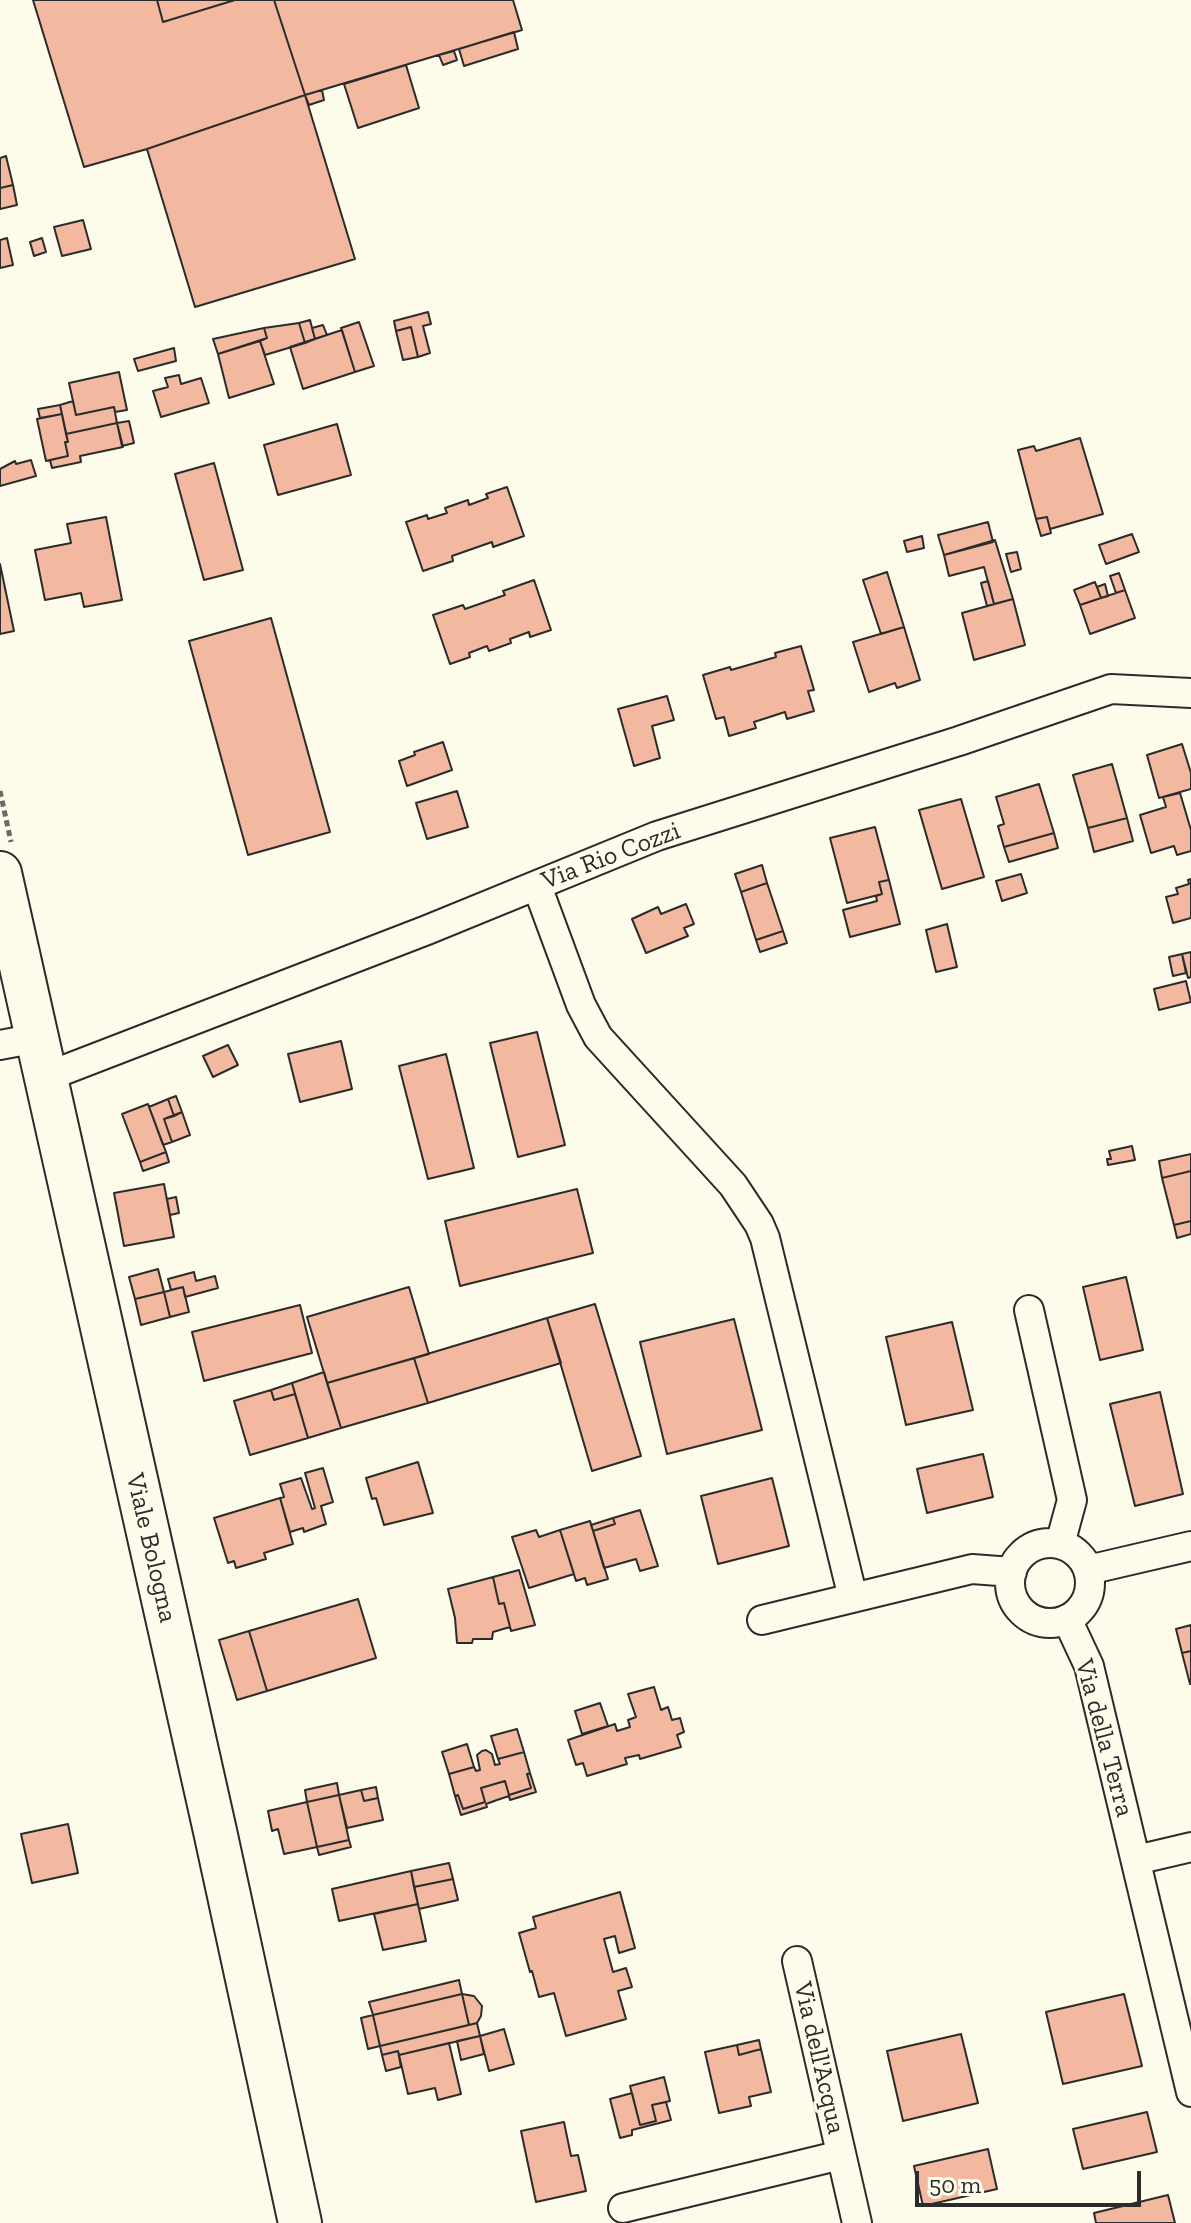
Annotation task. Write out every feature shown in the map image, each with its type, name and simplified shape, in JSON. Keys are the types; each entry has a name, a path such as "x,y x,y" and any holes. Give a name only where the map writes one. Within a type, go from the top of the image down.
{"main road":[{"name":"Viale Bologna","path":"0,873 18,1041 46,1077 300,2223"}],"street":[{"name":"Via Rio Cozzi","path":"46,1077 412,936 657,836 959,741 1111,689 1191,693"},
{"path":"537,886 581,1005 598,1037 733,1185 759,1224 765,1238 853,1598"},
{"path":"1029,1310 1072,1500 1060,1544"},
{"path":"1040,1544 1060,1544 1077,1553 1088,1570 1090,1581 1084,1604 1067,1619 1054,1623 1041,1622 1029,1617 1013,1598 1010,1585 1015,1563 1030,1548 1040,1544"},
{"path":"1088,1570 1191,1546"},
{"path":"762,1620 972,1569 1012,1572"},
{"name":"Via della Terra","path":"1067,1619 1089,1666 1191,2092"},
{"path":"1136,1860 1191,1847"},
{"name":"Via dell'Acqua","path":"797,1961 857,2223"},
{"name":"Via dell'Acqua","path":"623,2208 841,2155"}],"building":[{"path":"33,0 157,0 163,22 235,0 274,0 305,95 147,149 84,167"},
{"path":"157,0 235,0 163,22"},
{"path":"274,0 513,0 522,30 305,95"},
{"path":"514,32 518,49 464,66 459,49"},
{"path":"454,51 457,60 443,65 439,55"},
{"path":"406,65 419,108 358,128 344,84"},
{"path":"322,90 324,100 309,105 305,95"},
{"path":"305,95 355,259 195,307 147,149"},
{"path":"6,156 13,185 0,188 0,158"},
{"path":"13,185 17,205 0,209 0,188"},
{"path":"83,220 91,249 62,256 54,227"},
{"path":"7,238 13,265 0,268 0,240"},
{"path":"42,238 46,252 34,256 30,242"},
{"path":"428,312 431,324 423,326 430,353 418,357 411,327 396,331 394,321"},
{"path":"310,320 315,339 305,343 299,323"},
{"path":"359,322 374,366 355,372 341,328"},
{"path":"299,323 305,343 265,355 260,341 267,338 264,328"},
{"path":"323,325 327,335 315,339 312,328"},
{"path":"411,327 418,357 403,360 396,331"},
{"path":"264,328 267,338 218,354 213,339"},
{"path":"342,330 355,372 303,389 290,347"},
{"path":"260,341 274,384 229,398 218,354"},
{"path":"174,348 176,361 138,371 134,359"},
{"path":"119,372 127,410 115,412 114,407 76,415 69,383"},
{"path":"179,375 181,384 201,378 209,403 161,417 153,391 168,387 165,378"},
{"path":"73,401 76,415 114,407 117,423 66,434 60,405"},
{"path":"60,405 62,414 40,418 38,409"},
{"path":"62,414 68,456 46,461 37,419"},
{"path":"129,421 134,443 122,446 117,423"},
{"path":"117,423 123,447 80,456 81,462 52,468 50,460 68,456 66,434"},
{"path":"337,424 351,475 278,495 264,445"},
{"path":"1080,438 1103,514 1050,529 1047,517 1036,519 1018,450 1034,446 1036,451"},
{"path":"31,460 36,476 0,486 0,469 15,461 16,464"},
{"path":"214,463 243,570 204,580 175,474"},
{"path":"507,487 524,536 493,547 492,542 452,556 453,561 423,571 406,522 447,513 445,508 468,500 469,505 488,498 486,494"},
{"path":"106,517 122,600 84,607 81,593 45,600 35,550 71,543 67,524"},
{"path":"1047,517 1051,533 1041,536 1036,519"},
{"path":"988,522 993,542 944,555 938,535"},
{"path":"1132,534 1139,552 1106,564 1099,545"},
{"path":"922,536 924,548 907,552 904,541"},
{"path":"995,540 1013,599 994,604 984,567 949,576 944,555"},
{"path":"1017,552 1021,569 1011,572 1006,554"},
{"path":"0,564 14,631 0,634"},
{"path":"887,572 904,627 881,634 863,580"},
{"path":"1119,573 1125,590 1116,593 1110,576"},
{"path":"534,580 551,630 530,637 529,632 489,651 487,646 469,653 470,657 450,664 433,615 463,605 465,609 505,595 503,591"},
{"path":"988,581 994,604 987,606 981,583"},
{"path":"1095,582 1101,598 1080,605 1074,590"},
{"path":"1105,584 1108,596 1101,598 1097,587"},
{"path":"1125,590 1135,618 1090,634 1080,605"},
{"path":"1013,599 1025,645 974,660 962,613"},
{"path":"271,618 330,832 248,855 189,641"},
{"path":"904,627 920,680 897,688 895,683 869,692 853,642"},
{"path":"801,646 814,690 808,691 814,711 787,719 785,712 754,722 756,728 729,736 724,717 716,719 703,675 776,657 775,653"},
{"path":"667,696 674,720 652,726 660,758 634,766 618,709"},
{"path":"443,742 452,770 407,786 399,761"},
{"path":"1182,744 1191,773 1191,789 1159,798 1147,755"},
{"path":"1112,764 1127,818 1088,828 1073,775"},
{"path":"1039,784 1054,833 1004,847 998,826 1004,824 996,797"},
{"path":"457,791 468,827 427,839 416,803"},
{"path":"1180,793 1191,830 1191,851 1177,855 1174,846 1151,853 1140,815 1166,807 1163,797"},
{"path":"961,799 984,877 942,889 919,810"},
{"path":"1127,818 1133,841 1094,852 1088,828"},
{"path":"875,827 889,880 879,882 882,894 847,903 830,838"},
{"path":"1054,833 1058,848 1009,862 1004,847"},
{"path":"762,865 767,883 741,892 735,874"},
{"path":"1021,874 1027,893 1002,901 996,881"},
{"path":"1191,879 1191,918 1173,923 1166,897 1178,894 1176,888 1189,884 1188,880"},
{"path":"889,880 900,924 850,937 843,910 877,901 876,896 882,894 879,882"},
{"path":"767,883 783,931 756,940 741,892"},
{"path":"686,904 694,924 684,928 688,936 646,953 632,919 658,907 661,914"},
{"path":"947,924 957,967 936,972 926,930"},
{"path":"783,931 787,943 760,952 756,940"},
{"path":"1191,952 1191,977 1188,978 1182,954"},
{"path":"1182,954 1186,973 1173,976 1169,957"},
{"path":"1186,981 1191,1002 1159,1010 1154,989"},
{"path":"537,1032 565,1145 518,1157 490,1043"},
{"path":"341,1041 352,1089 300,1102 288,1054"},
{"path":"228,1045 238,1065 213,1077 203,1056"},
{"path":"446,1054 474,1168 428,1179 399,1066"},
{"path":"176,1096 182,1112 174,1116 168,1099"},
{"path":"168,1099 174,1116 164,1119 172,1142 163,1145 149,1107"},
{"path":"148,1104 166,1152 140,1162 122,1114"},
{"path":"182,1112 190,1135 172,1142 164,1119"},
{"path":"1132,1146 1135,1160 1108,1165 1107,1159 1111,1159 1109,1151"},
{"path":"166,1152 169,1162 143,1171 140,1162"},
{"path":"1191,1154 1191,1171 1162,1178 1159,1161"},
{"path":"1191,1171 1191,1221 1174,1225 1162,1178"},
{"path":"164,1184 174,1237 124,1246 114,1193"},
{"path":"577,1189 593,1253 460,1286 445,1221"},
{"path":"176,1197 179,1213 170,1215 167,1199"},
{"path":"1191,1221 1191,1234 1177,1238 1174,1225"},
{"path":"158,1269 164,1292 135,1299 129,1277"},
{"path":"194,1272 196,1281 215,1276 218,1288 185,1297 183,1287 171,1290 168,1279"},
{"path":"1126,1277 1143,1350 1100,1360 1083,1287"},
{"path":"183,1287 189,1312 170,1317 164,1292"},
{"path":"409,1287 429,1354 327,1383 307,1317"},
{"path":"164,1292 170,1317 141,1325 135,1299"},
{"path":"595,1304 641,1456 592,1471 547,1318"},
{"path":"300,1305 312,1353 204,1381 192,1332"},
{"path":"547,1318 561,1363 428,1403 414,1358"},
{"path":"734,1319 762,1430 667,1454 640,1342"},
{"path":"952,1322 973,1410 906,1425 886,1337"},
{"path":"414,1358 428,1403 341,1428 327,1383"},
{"path":"324,1372 341,1428 308,1438 292,1383"},
{"path":"292,1383 295,1394 274,1400 271,1390"},
{"path":"271,1390 274,1400 295,1394 308,1438 250,1455 234,1401"},
{"path":"1160,1392 1183,1494 1135,1506 1110,1404"},
{"path":"983,1454 993,1497 927,1513 917,1469"},
{"path":"418,1462 433,1513 384,1525 366,1478"},
{"path":"323,1468 333,1502 321,1506 326,1524 304,1532 303,1528 290,1532 280,1498 284,1497 280,1484 301,1478 312,1509 315,1508 305,1473"},
{"path":"772,1478 789,1546 718,1564 701,1496"},
{"path":"280,1498 293,1544 264,1553 266,1559 236,1568 234,1561 228,1563 214,1518"},
{"path":"640,1510 658,1566 640,1571 636,1559 604,1568 593,1531 615,1524 613,1518"},
{"path":"613,1518 615,1524 593,1531 591,1525"},
{"path":"590,1521 608,1579 587,1585 585,1578 576,1581 560,1530"},
{"path":"536,1530 539,1537 560,1530 574,1574 529,1588 512,1537"},
{"path":"519,1570 535,1625 511,1631 504,1603 499,1604 493,1577"},
{"path":"493,1577 499,1604 504,1603 510,1627 493,1632 492,1639 457,1643 448,1589"},
{"path":"358,1599 376,1658 267,1691 249,1631"},
{"path":"1191,1625 1191,1651 1182,1653 1176,1629"},
{"path":"249,1631 267,1691 237,1700 219,1640"},
{"path":"1191,1651 1191,1684 1190,1684 1182,1653"},
{"path":"654,1687 661,1710 668,1707 672,1720 680,1718 684,1732 677,1735 681,1747 640,1759 639,1755 625,1758 627,1764 587,1776 583,1763 576,1765 568,1740 615,1724 617,1731 630,1727 628,1720 636,1717 628,1694"},
{"path":"600,1703 608,1726 582,1734 575,1711"},
{"path":"517,1729 524,1752 498,1759 491,1736"},
{"path":"467,1744 474,1767 449,1774 442,1752"},
{"path":"486,1750 492,1754 495,1765 500,1764 498,1759 524,1752 531,1788 509,1795 505,1781 481,1788 485,1802 463,1809 458,1795 455,1796 449,1774 474,1767 476,1771 480,1770 477,1755"},
{"path":"530,1773 536,1792 510,1800 509,1796 461,1815 455,1796 458,1795 463,1809 485,1802 481,1788 505,1781 509,1795 531,1788 527,1774"},
{"path":"337,1783 339,1795 307,1802 305,1790"},
{"path":"376,1787 378,1798 364,1801 361,1790"},
{"path":"361,1790 364,1801 378,1798 383,1820 347,1828 339,1795"},
{"path":"339,1795 349,1840 317,1847 307,1802"},
{"path":"307,1802 317,1847 284,1854 278,1829 272,1831 268,1811"},
{"path":"68,1824 78,1873 32,1883 21,1834"},
{"path":"349,1840 351,1847 319,1855 317,1847"},
{"path":"449,1863 453,1879 414,1887 411,1871"},
{"path":"411,1871 418,1904 339,1921 332,1889"},
{"path":"453,1879 458,1900 419,1909 414,1887"},
{"path":"620,1892 635,1948 619,1953 615,1936 604,1939 613,1972 626,1968 632,1987 618,1991 626,2019 566,2036 554,1993 539,1997 519,1933 536,1928 533,1917"},
{"path":"418,1904 426,1941 383,1950 374,1914"},
{"path":"459,1980 462,1994 373,2015 369,2002"},
{"path":"462,1994 474,1996 482,2006 477,2023 469,2025"},
{"path":"462,1994 469,2025 380,2046 373,2015"},
{"path":"1124,1994 1142,2066 1063,2084 1046,2012"},
{"path":"373,2015 380,2046 368,2049 361,2018"},
{"path":"477,2023 480,2036 399,2055 398,2051 382,2055 380,2046"},
{"path":"504,2029 514,2064 489,2071 480,2036"},
{"path":"961,2034 978,2103 903,2121 887,2051"},
{"path":"480,2036 484,2054 461,2060 457,2041"},
{"path":"759,2040 761,2049 739,2055 737,2045"},
{"path":"449,2043 461,2094 438,2100 435,2088 408,2094 399,2055"},
{"path":"737,2045 739,2055 761,2049 771,2092 749,2097 751,2106 719,2113 705,2052"},
{"path":"398,2051 401,2067 386,2071 382,2055"},
{"path":"664,2077 670,2101 652,2105 656,2121 640,2125 630,2086"},
{"path":"632,2093 640,2125 656,2121 652,2105 666,2102 671,2120 632,2130 632,2135 620,2138 610,2099"},
{"path":"1147,2112 1157,2152 1083,2169 1073,2129"},
{"path":"564,2122 571,2156 578,2155 586,2191 536,2202 521,2131"},
{"path":"988,2149 997,2189 923,2206 914,2166"},
{"path":"1168,2195 1175,2223 1096,2223 1094,2213"}]}
